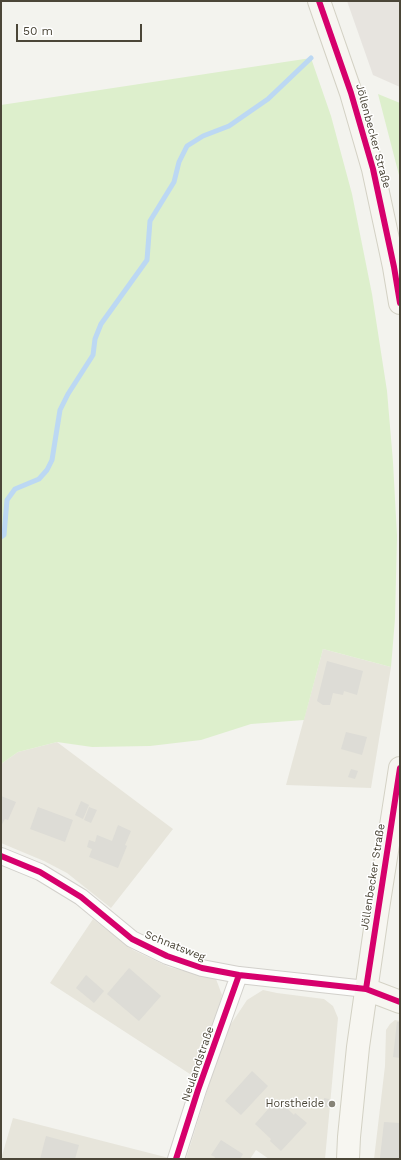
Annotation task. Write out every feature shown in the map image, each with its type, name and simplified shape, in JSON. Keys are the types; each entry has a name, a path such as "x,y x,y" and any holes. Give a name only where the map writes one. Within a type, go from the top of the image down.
{"main road":[{"name":"Jöllenbecker Straße","path":"319,1 351,93 373,169 397,266 400,303"},
{"name":"Jöllenbecker Straße","path":"348,1159 358,1047 400,768"},
{"path":"366,989 400,1002"}],"street":[{"name":"Schnatsweg","path":"1,856 40,872 80,897 132,939 167,956 202,968 239,975 366,989"},
{"name":"Neulandstraße","path":"176,1159 198,1090 239,975"}],"shaded area":[{"path":"347,1 400,1 400,87 373,75"},
{"path":"323,649 391,667 371,788 286,785"},
{"path":"57,742 173,829 111,908 67,873 44,861 1,843 1,764 18,752"},
{"path":"93,919 133,950 169,967 216,979 222,995 215,1023 196,1078 50,983"},
{"path":"263,990 324,999 333,1006 338,1018 325,1159 269,1159 256,1150 250,1159 186,1159 225,1033 247,1000"},
{"path":"395,1020 400,1021 400,1159 374,1159 385,1066 386,1030"},
{"path":"13,1118 169,1158 1,1159"}],"green space":[{"path":"311,58 331,116 352,194 372,294 387,391 397,536 395,619 391,667 323,649 304,720 251,724 201,740 150,746 92,747 57,742 18,752 1,764 1,105"},
{"path":"378,94 400,103 400,179"}],"building":[{"path":"327,661 363,671 357,695 344,691 343,695 333,693 330,705 323,705 317,701"},
{"path":"346,732 367,737 362,755 341,749"},
{"path":"351,769 358,771 355,779 348,777"},
{"path":"1,796 16,802 8,820 5,819 1,826"},
{"path":"81,801 89,805 83,819 75,815"},
{"path":"38,807 73,820 65,842 30,829"},
{"path":"89,807 97,810 91,823 84,820"},
{"path":"118,825 131,831 118,868 89,857 92,849 87,847 89,840 95,842 97,835 112,841"},
{"path":"129,968 161,996 139,1021 107,994"},
{"path":"86,975 104,991 94,1003 76,988"},
{"path":"397,1022 400,1022 400,1058 393,1057"},
{"path":"252,1071 268,1086 241,1115 225,1101"},
{"path":"324,1098 329,1099 328,1107 324,1107"},
{"path":"277,1099 294,1115 295,1113 307,1123 281,1151 255,1124"},
{"path":"384,1122 400,1123 400,1159 380,1158"},
{"path":"46,1136 79,1145 75,1159 40,1159"},
{"path":"221,1140 243,1154 240,1159 214,1159 215,1157 211,1155"}],"waterway":[{"path":"1,537 4,535 7,500 15,489 39,479 47,470 52,460 60,410 68,394 93,355 95,339 101,324 147,260 150,221 174,182 179,162 187,146 203,136 229,126 268,99 311,58"}],"cycle path":[{"path":"319,1 351,93 373,169 394,267 400,303"},
{"path":"366,989 400,768"},
{"path":"1,856 40,872 81,897 132,939 167,956 202,968 239,975 366,989 400,1002"},
{"path":"176,1159 198,1090 239,975"}],"place":[{"name":"Horstheide","path":"332,1104"}]}
